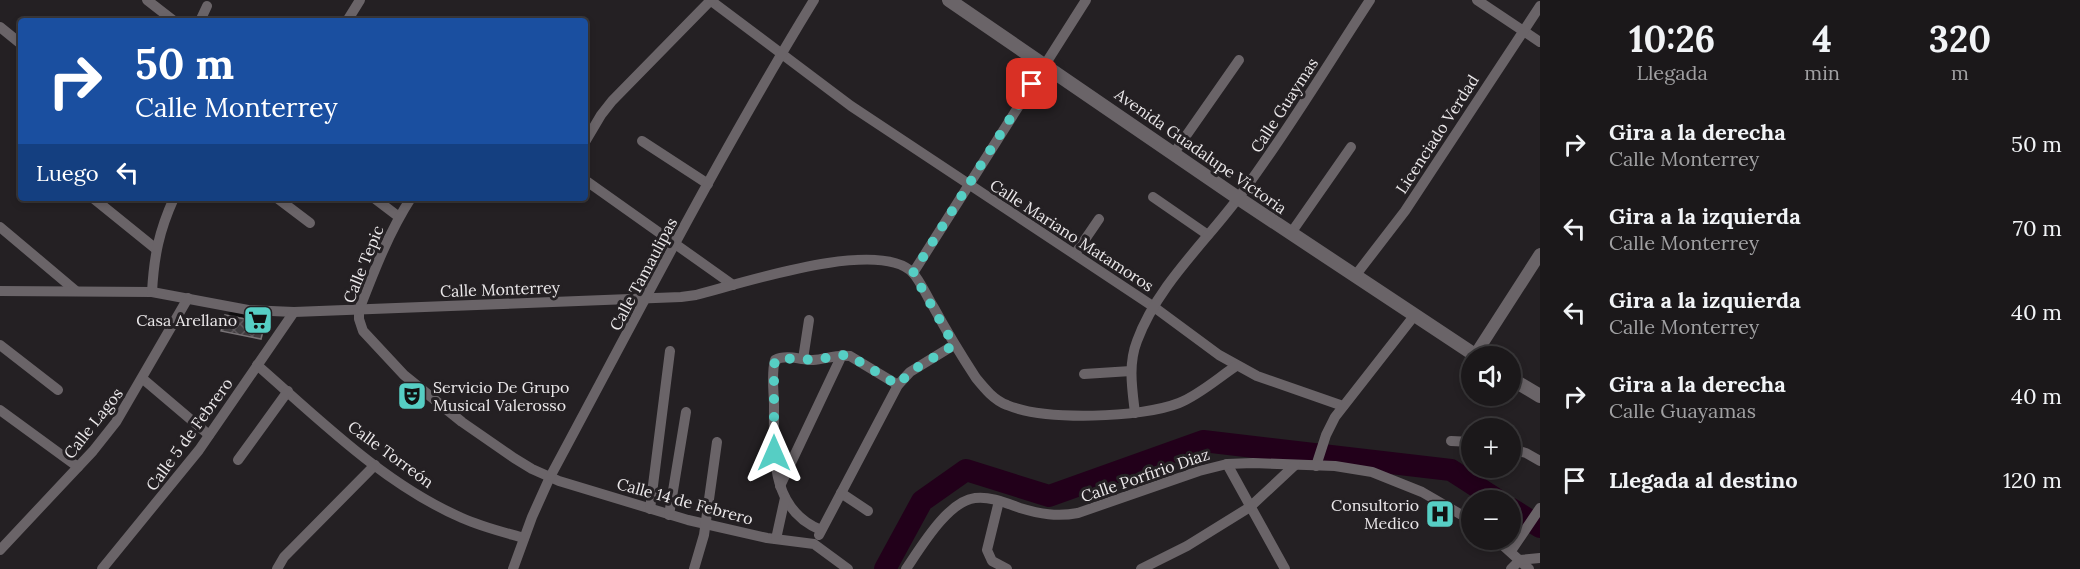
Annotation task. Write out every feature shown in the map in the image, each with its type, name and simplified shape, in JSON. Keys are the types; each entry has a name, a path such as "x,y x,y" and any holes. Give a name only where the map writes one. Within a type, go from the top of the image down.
{"main road":[{"name":"Avenida Guadalupe Victoria","path":"949,0 1238,198 1461,346"},
{"path":"1521,385 1540,396"}],"street":[{"path":"147,0 170,18"},
{"path":"349,18 360,0"},
{"path":"588,135 612,101 710,0"},
{"name":"Calle Mariano Matamoros","path":"710,0 851,106 1154,307 1236,366 1276,383 1343,406"},
{"name":"Calle Tamaulipas","path":"513,569 550,477 708,184 814,0"},
{"path":"1086,0 913,273 954,345 985,390 1007,405 1053,413 1111,416 1135,412 1181,402 1236,366"},
{"name":"Calle Guaymas","path":"1135,412 1131,371 1133,354 1137,340 1154,307 1278,144 1370,0"},
{"path":"1477,0 1540,42"},
{"path":"201,18 207,6"},
{"name":"Licenciado Verdad","path":"1355,276 1405,211 1540,6"},
{"path":"0,27 18,42"},
{"path":"1174,153 1239,60"},
{"path":"642,141 708,184"},
{"path":"1291,233 1352,147"},
{"path":"588,182 734,285"},
{"path":"1153,197 1208,235"},
{"path":"97,201 156,249"},
{"path":"152,292 160,231 173,201"},
{"path":"281,201 310,223"},
{"name":"Calle Tepic","path":"378,201 399,217 359,310 363,331 404,375 446,410 491,444 550,477"},
{"path":"399,217 409,201"},
{"path":"1075,254 1099,219"},
{"path":"0,227 76,291"},
{"path":"1483,346 1540,254"},
{"name":"Calle Monterrey","path":"0,291 152,292 248,310 294,312 696,295 809,266 846,260 893,262 913,273"},
{"name":"Calle Lagos","path":"0,550 78,467 116,422 188,298"},
{"name":"Calle 5 de Febrero","path":"102,569 209,435 294,312"},
{"path":"1317,464 1326,435 1343,406 1414,315"},
{"path":"803,359 809,320"},
{"path":"0,345 58,390"},
{"path":"848,569 814,544 898,385 910,372 954,345"},
{"path":"651,509 670,351"},
{"path":"821,530 799,516 785,498 780,486 774,453 774,364 778,358 815,360 842,355 850,356 898,385"},
{"path":"780,486 842,355"},
{"name":"Calle Torreón","path":"258,365 375,465 439,507 481,526 524,538"},
{"path":"1084,374 1131,371"},
{"path":"142,379 209,435"},
{"path":"238,460 288,392"},
{"path":"0,410 78,467"},
{"path":"669,515 686,412"},
{"path":"1451,441 1461,441"},
{"path":"694,569 706,524 717,442"},
{"path":"1521,452 1540,461"},
{"path":"1227,464 1285,569"},
{"name":"Calle Porfirio Diaz","path":"910,567 953,507 973,498 999,501 1036,513 1062,517 1199,471 1227,464 1317,464 1355,468 1398,482 1430,496 1461,514"},
{"path":"277,569 284,557 375,465"},
{"path":"1141,569 1187,546 1250,507 1295,465"},
{"name":"Calle 14 de Febrero","path":"550,477 669,515 776,539 814,544"},
{"path":"841,494 868,511"},
{"path":"776,539 785,498"},
{"path":"999,501 987,550 992,561 1007,569"},
{"path":"1529,569 1511,551 1538,511"},
{"path":"1511,569 1520,560 1540,558"}],"building":[{"path":"225,315 265,323 261,339 221,331"}],"waterway":[{"path":"885,569 922,501 966,470 1049,496 1203,441 1451,470 1482,490"},
{"path":"1521,515 1540,527"}],"place":[{"name":"Casa Arellano","path":"258,320"},
{"name":"Servicio De Grupo Musical Valerosso","path":"412,396"},
{"name":"Consultorio Medico","path":"1440,514"}],"route":[{"path":"774,453 774,364 778,358 815,360 842,355 850,356 898,385 910,372 954,345 913,273 1032,84"}]}
